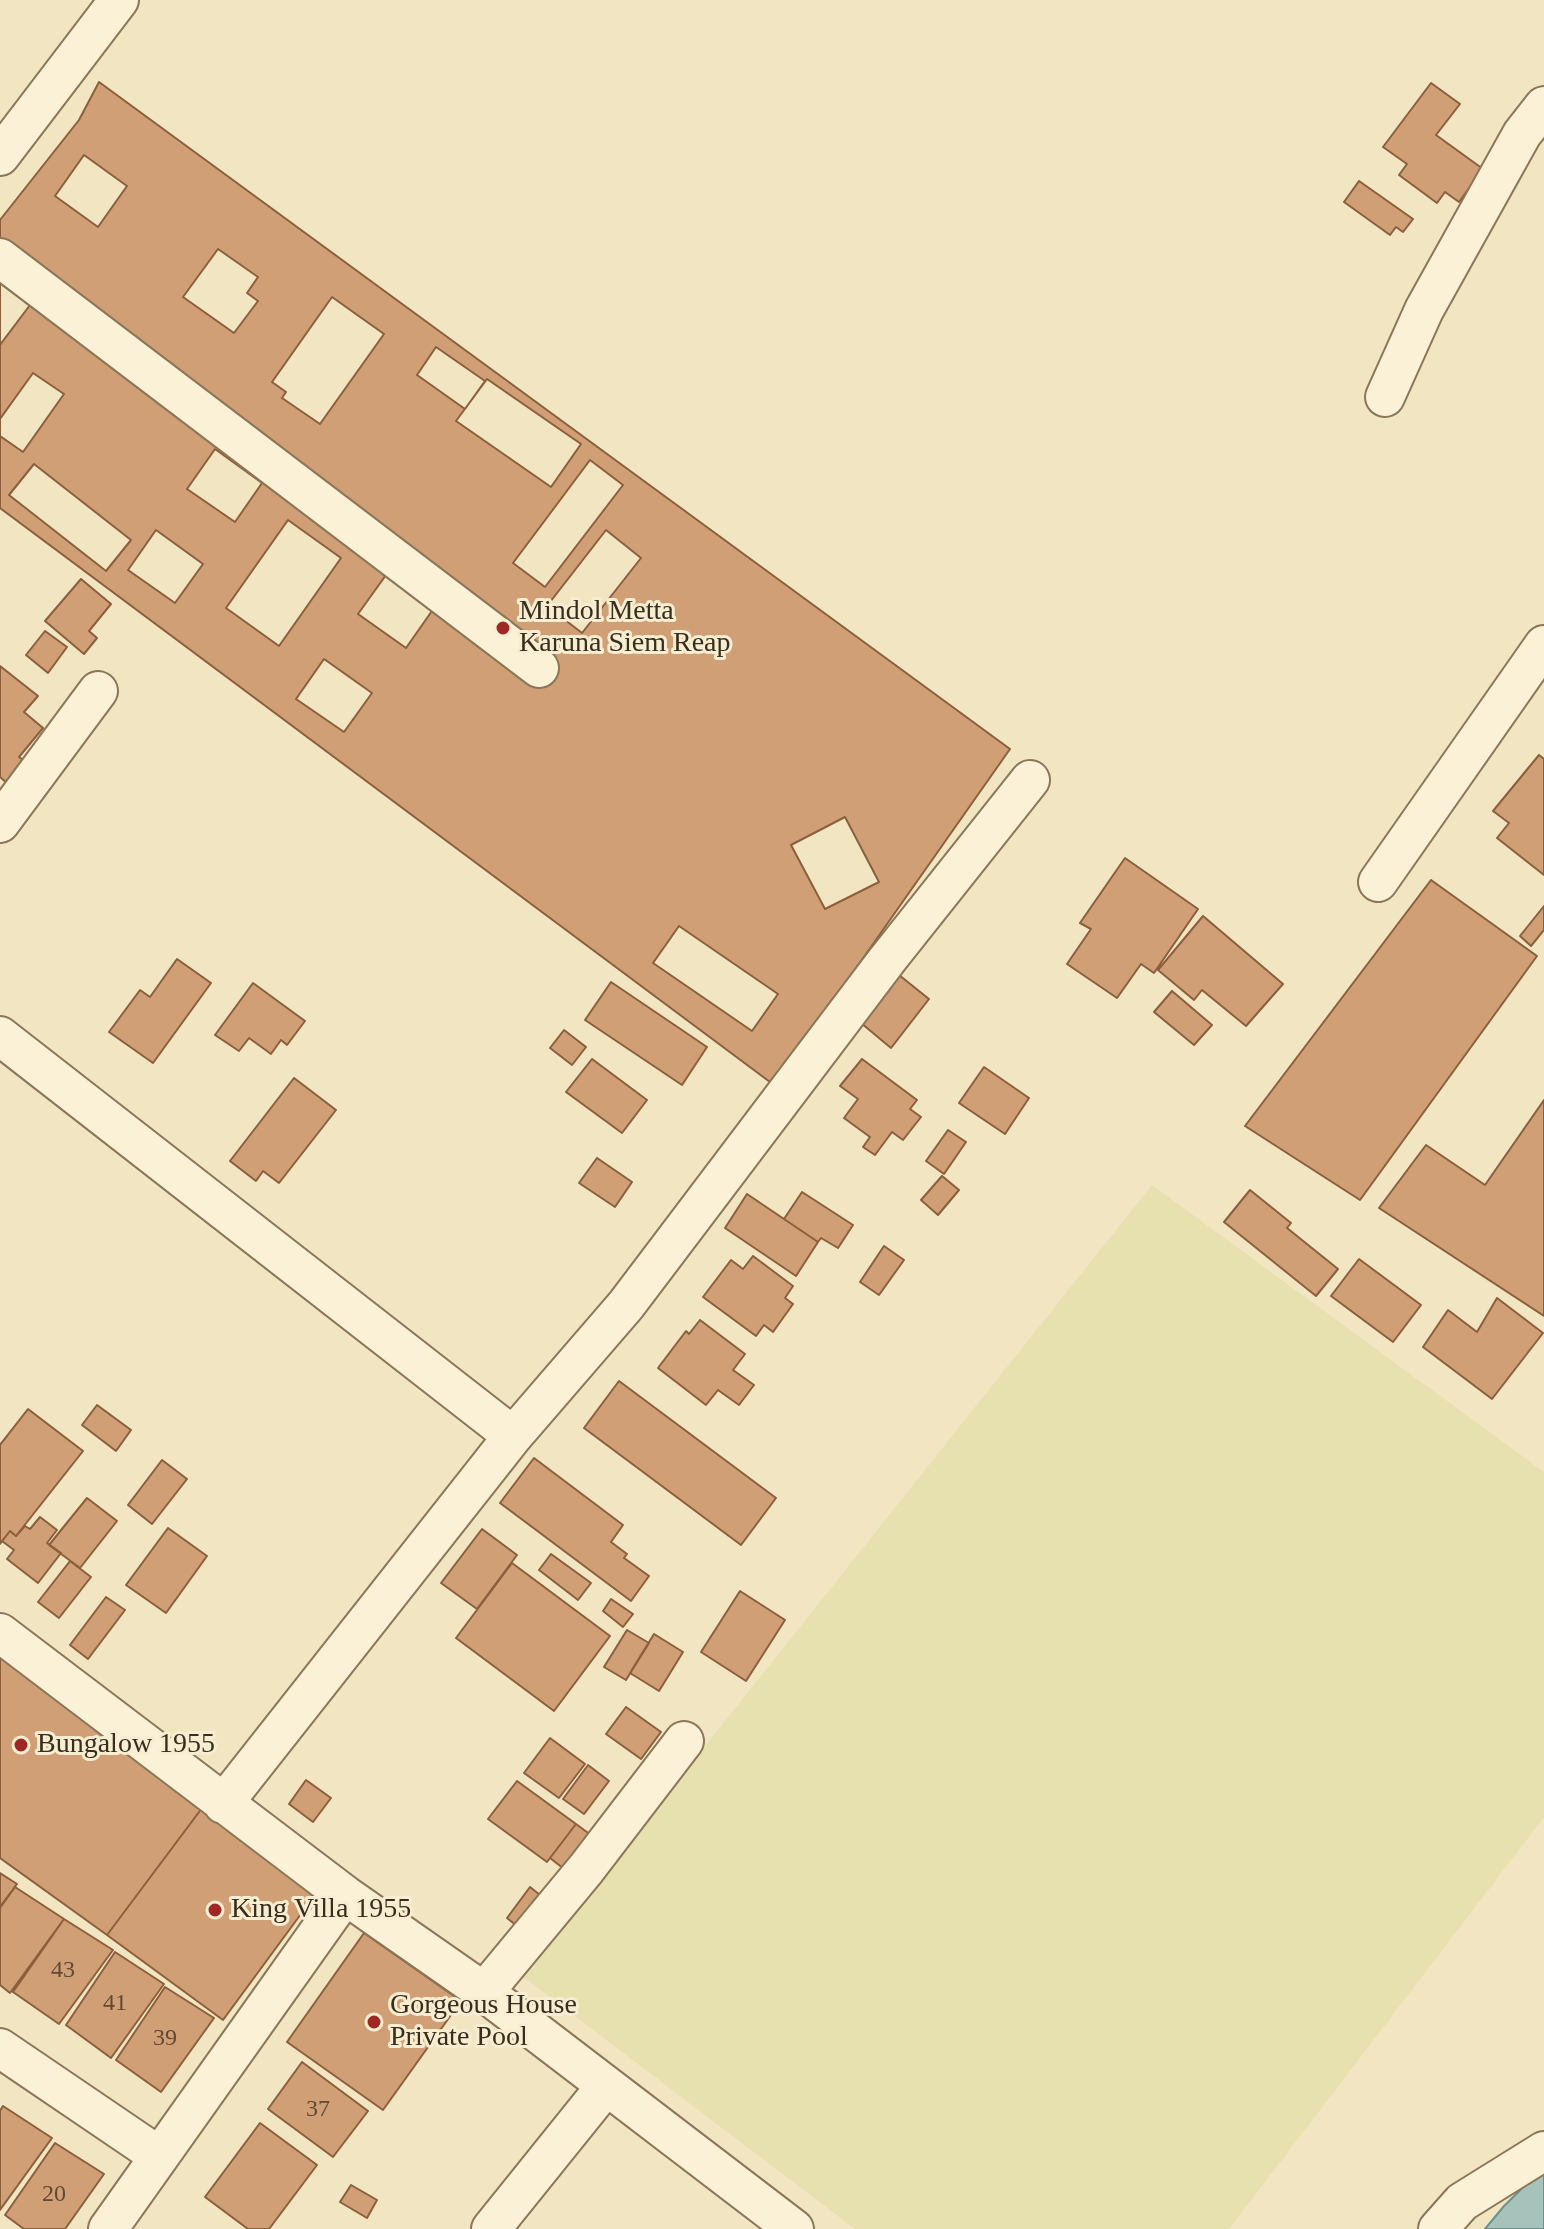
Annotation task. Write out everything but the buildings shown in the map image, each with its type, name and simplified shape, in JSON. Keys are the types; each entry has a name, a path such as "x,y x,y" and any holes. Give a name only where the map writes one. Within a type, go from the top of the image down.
{"street":[{"path":"0,156 119,0"},
{"path":"1385,397 1424,310 1522,134 1544,106"},
{"path":"0,258 539,668"},
{"path":"1378,882 1544,645"},
{"path":"0,823 98,691"},
{"path":"223,1804 513,1436 626,1305 887,960 1030,780"},
{"path":"0,1036 513,1436"},
{"path":"0,1633 345,1895 484,1992 794,2229"},
{"path":"484,1992 586,1869 684,1741"},
{"path":"108,2229 345,1895"},
{"path":"0,2048 159,2156"},
{"path":"491,2229 606,2086"},
{"path":"1438,2229 1462,2202 1544,2151"}],"shaded area":[{"path":"1152,1185 1544,1472 1544,1817 1229,2229 855,2229 522,1976"}],"water":[{"path":"1544,2167 1544,2229 1485,2229 1504,2206"}],"place":[{"name":"Mindol Metta Karuna Siem Reap","path":"503,628"},
{"name":"Bungalow 1955","path":"21,1745"},
{"name":"King Villa 1955","path":"215,1910"},
{"name":"Gorgeous House Private Pool","path":"374,2022"}]}
